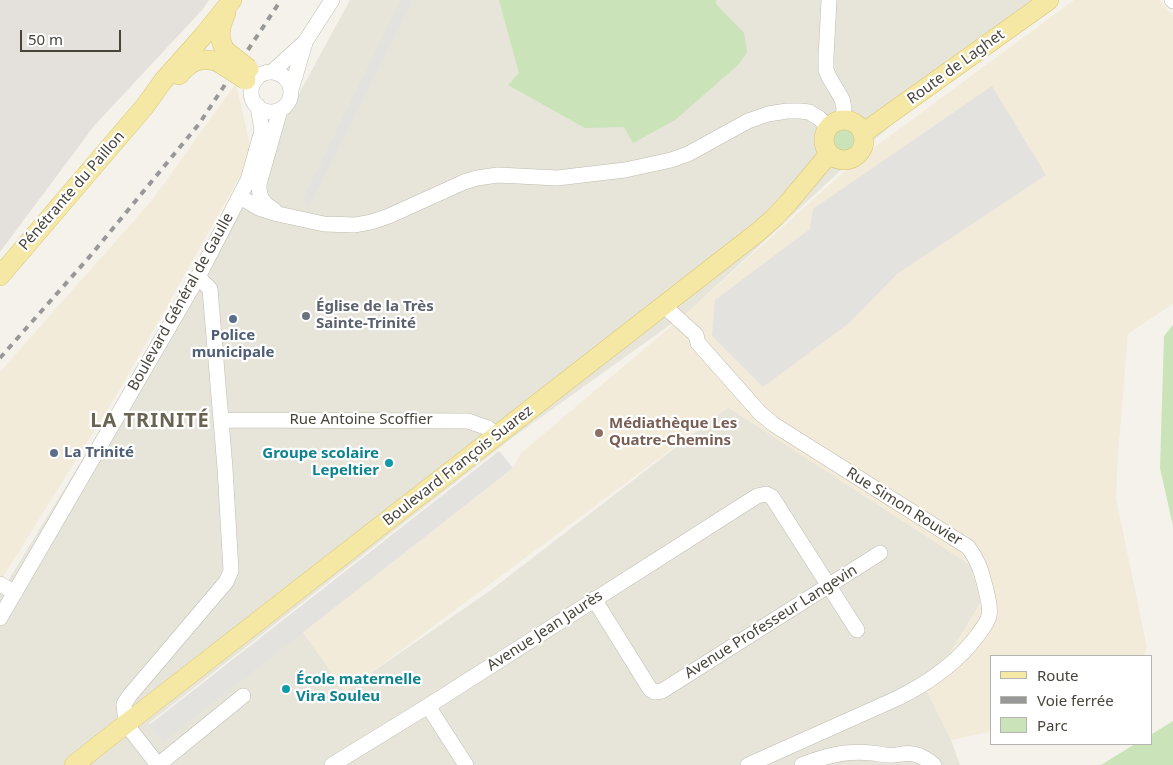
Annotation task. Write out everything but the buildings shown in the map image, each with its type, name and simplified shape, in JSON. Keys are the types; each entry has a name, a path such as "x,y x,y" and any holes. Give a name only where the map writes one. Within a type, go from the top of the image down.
{"main road":[{"name":"Route de Laghet","path":"864,133 1049,0"},
{"path":"222,56 220,33 224,16 231,1"},
{"path":"145,106 163,81 231,1"},
{"path":"222,56 257,77"},
{"path":"145,106 168,88 187,66 192,63 212,60 222,56"},
{"name":"Pénétrante du Paillon","path":"0,276 145,106"},
{"path":"849,120 855,122 864,133 864,146 855,157 848,160 835,158 826,149 824,137 835,123 849,120"},
{"name":"Boulevard François Suarez","path":"74,765 738,248 776,217 829,154"}],"street":[{"path":"278,214 264,203 259,194 259,184 280,110 288,102 305,42 332,0"},
{"path":"240,197 258,208 278,214 324,224 355,224 371,222 389,216 477,178 498,175 557,178 625,170 671,160 688,154 748,122 768,114 787,111 809,112 819,118 835,123 844,108 842,99 826,70 829,0"},
{"path":"280,110 268,111 258,106 252,96 257,77 305,42"},
{"path":"257,77 277,73 287,80 291,90"},
{"name":"Boulevard Général de Gaulle","path":"0,618 198,276 240,197 248,180 262,131 258,106"},
{"path":"198,276 210,289 231,571 226,582 136,687 124,704 126,724 158,765 243,696"},
{"name":"Rue Simon Rouvier","path":"663,305 696,335 698,343 764,409 773,424 968,547 980,566 990,608 985,626 970,645 953,662 918,688 748,765"},
{"name":"Rue Antoine Scoffier","path":"221,420 468,421 488,428 497,436"},
{"name":"Avenue Jean Jaurès","path":"332,765 757,496 766,494 772,497 829,585"},
{"name":"Avenue Professeur Langevin","path":"594,599 650,689 655,692 662,692 880,553"},
{"path":"0,584 15,592"},
{"path":"829,585 857,630"},
{"path":"428,706 466,765"},
{"path":"802,765 837,754 859,752 886,756 905,753 914,754 923,757 934,765"}],"shaded area":[{"path":"0,0 209,0 203,9 94,126 0,252"},
{"path":"350,0 1035,0 855,157 688,312 512,438 149,723 163,741 303,632 345,691 491,590 728,407 970,564 981,602 927,691 951,740 960,765 0,765 0,594 170,316 282,125"},
{"path":"401,0 412,2 310,205 302,201"},
{"path":"1074,0 1159,0 1173,16 1173,304 1128,334 1116,498 1147,648 1144,655 990,655 990,731 951,740 927,691 981,602 970,565 728,407 345,692 303,632 513,468 521,453 688,312 856,161"},
{"path":"236,83 252,155 119,391 0,582 0,372 153,199"},
{"path":"992,86 1046,175 897,274 849,323 763,387 712,336 715,300 810,229 813,209"},
{"path":"499,451 513,468 163,742 149,725"}],"green space":[{"path":"499,0 716,0 716,4 744,33 747,52 739,64 675,120 633,143 624,127 585,128 508,85 519,73"},
{"path":"844,126 854,130 858,140 854,150 844,154 834,150 830,140 834,130"},
{"path":"1173,325 1173,526 1160,468 1164,336"},
{"path":"1173,721 1173,765 1101,765 1133,745 1153,745 1153,733"}],"railway":[{"path":"0,358 91,255 199,124 281,0"}],"place":[{"name":"Église de la Très Sainte-Trinité","path":"306,316"},
{"name":"Police municipale","path":"233,319"},
{"name":"Médiathèque Les Quatre-Chemins","path":"599,433"},
{"name":"La Trinité","path":"54,453"},
{"name":"Groupe scolaire Lepeltier","path":"389,463"},
{"name":"École maternelle Vira Souleu","path":"286,689"}],"district":[{"name":"LA TRINITÉ","path":"150,421"}]}
